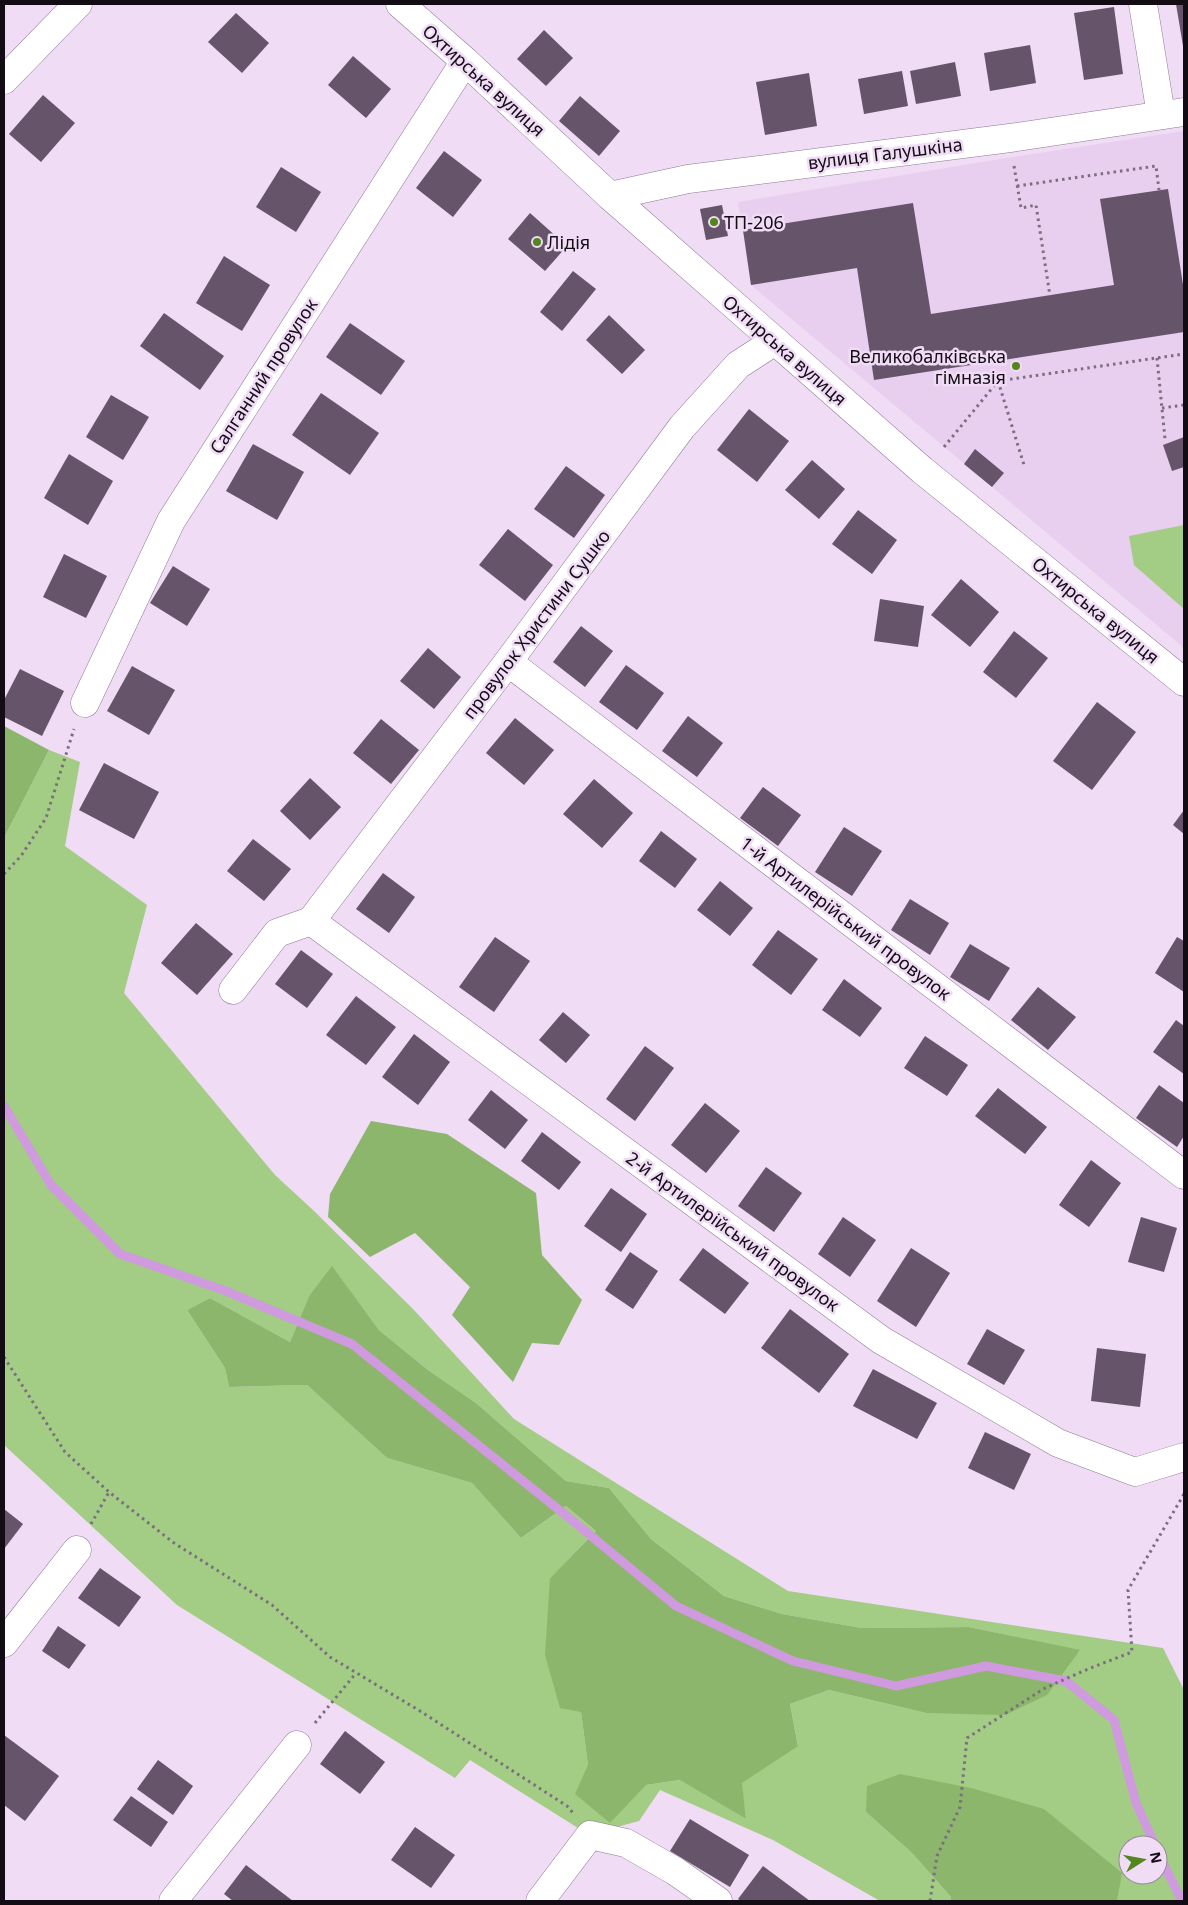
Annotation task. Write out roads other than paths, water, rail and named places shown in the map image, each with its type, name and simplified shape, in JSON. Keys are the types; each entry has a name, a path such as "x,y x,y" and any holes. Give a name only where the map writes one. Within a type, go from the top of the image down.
{"street":[{"path":"4,80 78,4"},
{"name":"Охтирська вулиця","path":"400,4 465,61 610,196 922,470 1184,682"},
{"name":"вулиця Галушкіна","path":"610,196 688,178 1010,138 1173,113 1142,4"},
{"name":"Салганний провулок","path":"85,704 170,520 465,61"},
{"name":"провулок Христини Сушко","path":"311,921 508,662 682,427 738,365 775,341"},
{"name":"1-й Артилерійський провулок","path":"508,662 1184,1175"},
{"path":"233,990 277,934 311,921"},
{"name":"2-й Артилерійський провулок","path":"311,921 881,1340 1058,1443 1075,1450 1135,1472 1184,1457"},
{"path":"4,1643 77,1550"},
{"path":"173,1901 296,1745"},
{"path":"540,1901 590,1835 626,1843 675,1871 718,1901"}],"waterway":[{"path":"4,1106 51,1185 120,1254 226,1291 352,1344 676,1606 793,1661 896,1686 986,1666 1066,1681 1114,1720 1136,1803 1150,1835"},
{"path":"1168,1873 1182,1901"}],"place":[{"name":"ТП-206","path":"714,222"},
{"name":"Лідія","path":"537,242"},
{"name":"Великобалківська гімназія","path":"1016,366"}]}
